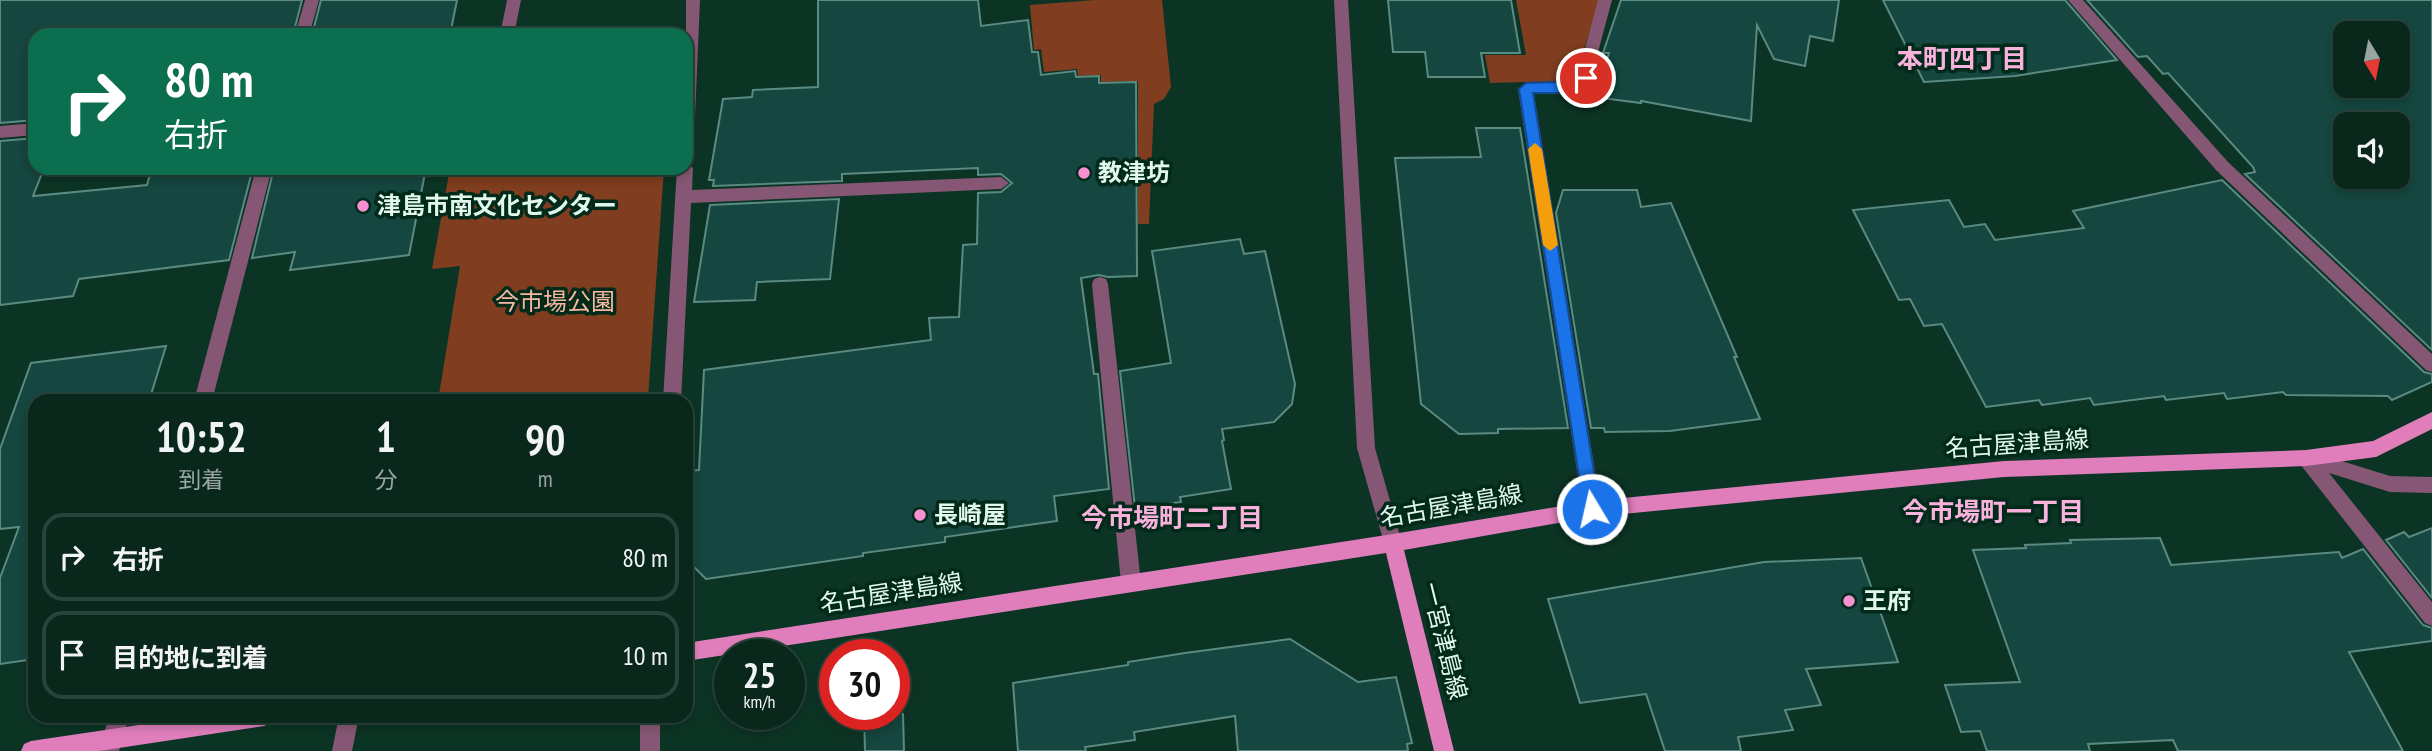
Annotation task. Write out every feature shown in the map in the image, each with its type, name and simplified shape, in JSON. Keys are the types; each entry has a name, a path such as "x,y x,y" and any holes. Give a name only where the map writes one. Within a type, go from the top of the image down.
{"main road":[{"name":"名古屋津島線","path":"693,651 1592,509 2004,469 2306,458 2376,449 2432,420"},
{"name":"一宮津島線","path":"1393,542 1444,751"},
{"path":"31,751 111,745 227,723"}],"street":[{"path":"304,28 312,0"},
{"path":"508,28 514,0"},
{"path":"690,28 693,0"},
{"path":"1341,0 1366,448 1393,542"},
{"path":"1592,509 1526,89 1565,88 1586,78 1605,0"},
{"path":"2075,0 2222,166 2432,365"},
{"path":"0,132 28,130"},
{"path":"205,394 262,175"},
{"path":"673,394 685,175"},
{"path":"683,197 1001,183"},
{"path":"1100,284 1131,583"},
{"path":"2306,458 2390,484 2432,485"},
{"path":"2306,458 2432,617"},
{"path":"111,745 116,723"},
{"path":"342,751 348,723"},
{"path":"650,723 650,751"}],"green space":[{"path":"1095,0 1162,0 1171,87 1164,99 1154,104 1149,224 1138,224 1138,81 1101,82 1101,75 1078,76 1077,69 1044,72 1041,49 1034,50 1030,5"},
{"path":"1516,0 1600,0 1576,74 1564,81 1490,83 1485,55 1526,55"},
{"name":"今市場公園","path":"449,175 664,175 648,394 439,394 460,266 432,269"}],"building":[{"path":"0,0 302,0 295,28 28,28 28,121 0,123"},
{"path":"321,0 457,0 451,28 314,28"},
{"path":"818,0 978,0 981,26 1028,20 1032,52 1038,52 1041,75 1075,71 1076,77 1099,76 1099,83 1136,82 1137,276 1099,275 1081,278 1094,374 1098,374 1109,489 1054,496 1057,521 945,537 945,542 863,553 863,556 706,579 693,566 693,471 699,470 704,370 931,340 929,318 959,317 963,245 977,244 978,193 1001,192 1012,183 1001,174 978,175 978,168 842,174 842,181 713,186 714,180 709,180 723,99 752,97 753,90 818,87"},
{"path":"1388,0 1511,0 1520,53 1481,53 1485,77 1428,77 1425,52 1393,52"},
{"path":"1621,0 1839,0 1833,41 1810,36 1805,66 1774,59 1757,25 1751,121 1641,101 1594,97 1609,53 1603,53"},
{"path":"1883,0 2065,0 2117,60 2015,76 1924,82"},
{"path":"2087,0 2432,0 2432,350 2245,174 2255,172 2253,167 2168,73 2163,74 2147,56 2138,57"},
{"path":"1476,128 1520,128 1568,428 1498,429 1498,433 1459,434 1421,404 1395,158 1481,157"},
{"path":"28,139 28,175 41,175 33,196 147,185 150,175 251,175 229,260 79,279 73,296 0,305 0,141"},
{"path":"272,175 425,175 409,255 290,270 295,252 252,258"},
{"path":"2222,180 2424,372 2432,374 2432,382 2392,400 2388,396 2286,395 2283,392 2227,399 2224,393 2166,400 2164,396 2094,405 2090,398 2042,405 2039,400 1986,407 1942,324 1924,326 1910,299 1899,300 1853,210 1949,200 1964,227 1985,224 1995,240 2084,228 2073,211"},
{"path":"1563,190 1637,190 1641,207 1671,203 1737,357 1734,357 1760,419 1670,431 1605,432 1604,428 1591,428 1556,213"},
{"path":"839,199 830,279 757,282 755,300 694,302 710,205"},
{"path":"1240,239 1244,254 1265,251 1295,384 1292,404 1274,422 1222,429 1231,489 1180,497 1181,502 1135,508 1120,371 1171,363 1152,251"},
{"path":"166,346 151,394 28,394 28,660 0,664 0,578 19,527 0,529 0,449 31,363"},
{"path":"2432,528 2432,598 2386,540 2404,532 2409,537"},
{"path":"2160,538 2171,565 2339,552 2342,558 2363,549 2423,625 2432,628 2432,641 2349,652 2403,751 2178,751 2173,740 2088,744 2090,751 1987,751 1980,731 1961,732 1945,685 2020,682 1973,550 2026,548 2025,545 2071,543 2070,540"},
{"path":"1861,558 1898,662 1806,669 1821,705 1785,710 1793,730 1738,737 1741,751 1665,751 1646,694 1580,703 1548,599 1764,562"},
{"path":"1290,639 1358,682 1396,677 1412,743 1407,744 1408,751 1238,751 1235,716 1134,732 1135,740 1085,747 1086,751 1018,751 1013,683 1128,665 1128,662"},
{"path":"864,730 903,730 904,751 865,751"}],"slow traffic":[{"path":"1535,149 1550,245"}],"place":[{"name":"教津坊","path":"1084,173"},
{"name":"津島市南文化センター","path":"363,206"},
{"name":"長崎屋","path":"920,515"},
{"name":"王府","path":"1849,601"}],"district":[{"name":"本町四丁目","path":"1962,59"},
{"name":"今市場町一丁目","path":"1993,512"},
{"name":"今市場町二丁目","path":"1172,518"}],"route":[{"path":"1586,78 1565,88 1526,89 1592,509"}]}
